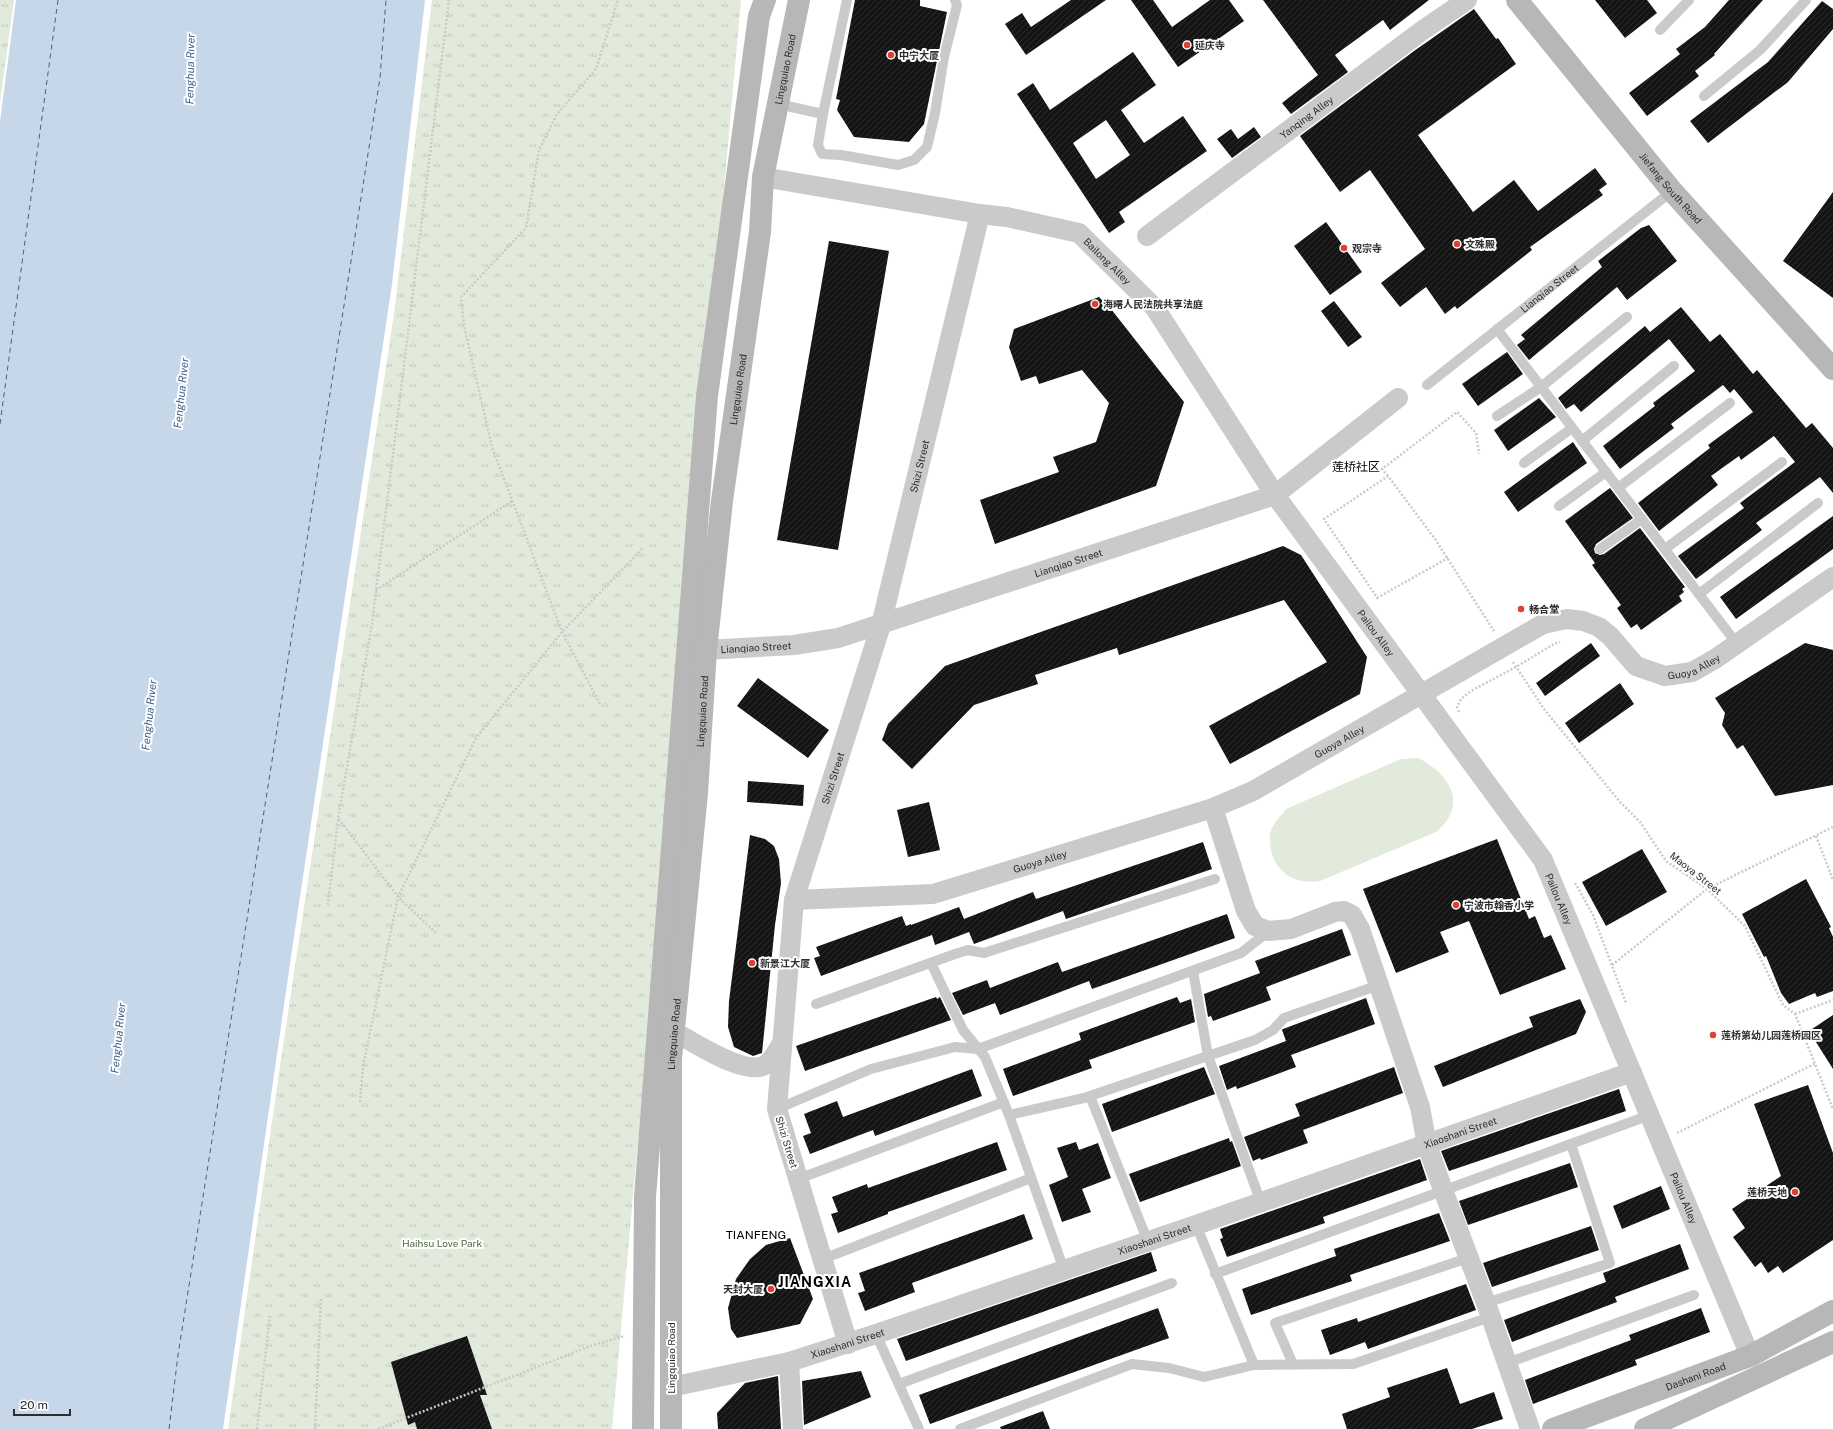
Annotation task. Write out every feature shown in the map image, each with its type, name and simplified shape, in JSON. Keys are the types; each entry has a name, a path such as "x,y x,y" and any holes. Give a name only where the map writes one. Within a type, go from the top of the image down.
{"main road":[{"name":"Lingquiao Road","path":"643,1429 645,1197 707,396 759,16 765,0"},
{"name":"Lingquiao Road","path":"671,1429 671,1059 697,793 706,650 722,501 760,232 763,177 799,0"},
{"name":"Jiefang South Road","path":"1517,0 1672,190 1833,369"},
{"name":"Dashani Road","path":"1553,1429 1750,1356 1833,1311"},
{"path":"1645,1429 1833,1342"}],"street":[{"name":"Yanqing Alley","path":"1147,236 1424,30 1467,0"},
{"name":"Bailong Alley","path":"763,177 980,214 1007,217 1079,233 1155,308 1275,495"},
{"name":"Shizi Street","path":"848,1344 777,1109 794,900 881,625 980,214"},
{"name":"Lianqiao Street","path":"706,650 794,645 838,638 1275,495 1398,398"},
{"name":"Pailou Alley","path":"1275,495 1543,860 1750,1356"},
{"name":"Guoya Alley","path":"794,900 933,894 1213,808 1253,791 1543,624 1567,619 1583,621 1599,628 1610,636 1636,666 1665,676 1692,672 1715,659 1833,577"},
{"path":"1213,808 1246,911 1255,926 1269,931 1291,929 1335,912 1344,911 1352,915 1360,929 1420,1106 1428,1145 1443,1190 1488,1310 1530,1429"},
{"path":"673,1031 736,1065 751,1067 764,1066 773,1059 782,1043"},
{"name":"Xiaoshani Street","path":"671,1388 789,1362 848,1344 1261,1203 1632,1072"},
{"path":"789,1362 793,1429"}],"lane":[{"path":"847,0 818,145 822,154 898,165 914,160 927,147 935,113 944,57 957,4 955,0"},
{"path":"1660,30 1689,0"},
{"path":"1704,96 1760,50 1806,0"},
{"path":"778,104 823,114"},
{"name":"Lianqiao Street","path":"1426,385 1672,190"},
{"path":"1497,416 1541,387 1627,316"},
{"path":"1497,329 1737,644"},
{"path":"1582,441 1674,366"},
{"path":"1618,488 1730,403"},
{"path":"1524,463 1572,428"},
{"path":"1665,549 1782,462"},
{"path":"1559,506 1606,472"},
{"path":"1699,594 1818,503"},
{"path":"1600,549 1642,519"},
{"path":"816,1004 968,950 984,953 1215,879"},
{"path":"777,1109 871,1069 955,1047 978,1049 1241,953 1269,931"},
{"path":"931,963 963,1030 985,1057 1009,1115 1064,1270"},
{"path":"1192,971 1208,1056 1261,1203"},
{"path":"1009,1115 1090,1096 1255,1040 1273,1030 1284,1018 1379,985"},
{"path":"1090,1096 1148,1242"},
{"path":"798,1179 1004,1102"},
{"path":"1215,1274 1650,1115"},
{"path":"960,1429 1132,1364 1169,1368 1204,1377 1254,1364 1353,1364 1610,1263 1571,1144"},
{"path":"823,1259 1031,1178"},
{"path":"1196,1225 1215,1274 1254,1364"},
{"path":"1294,1364 1275,1323 1468,1258"},
{"path":"899,1384 1172,1283"},
{"path":"1507,1363 1694,1295"},
{"path":"876,1334 919,1429"}],"path":[{"path":"328,906 338,819 376,590 449,0"},
{"path":"600,704 562,632 492,447 464,326 461,297 526,228 539,150 557,114 596,69 618,0"},
{"path":"1381,605 1324,519 1388,476 1382,469 1457,412 1476,433 1479,454"},
{"name":"Maoya Street","path":"1388,476 1448,558 1544,709 1620,802 1640,822 1666,861 1707,889 1745,926 1783,1005 1795,1014 1816,1063 1833,1109"},
{"path":"376,590 512,501"},
{"path":"360,1102 363,1066 398,897 476,738 562,632 643,548"},
{"path":"1377,598 1448,558"},
{"path":"1461,716 1457,707 1461,699 1471,691 1516,667 1554,644 1568,640"},
{"path":"338,819 398,897 436,933"},
{"path":"1612,965 1707,889 1833,827"},
{"path":"1816,836 1833,880"},
{"path":"1574,882 1593,915 1627,1008"},
{"path":"1795,1014 1833,1000"},
{"path":"1661,1141 1816,1063"},
{"path":"315,1429 321,1298"},
{"path":"257,1429 270,1315"},
{"path":"378,1429 593,1346 644,1331"}],"green space":[{"path":"0,0 14,0 0,102"},
{"name":"Haihsu Love Park","path":"432,0 741,0 612,1429 228,1429 281,1059 394,314"},
{"path":"1418,758 1439,773 1446,781 1451,791 1453,801 1452,811 1446,822 1436,832 1320,881 1309,882 1290,877 1277,865 1270,846 1270,835 1274,824 1286,809 1401,759"}],"water":[{"name":"Fenghua Rıver","path":"16,0 425,0 392,284 292,950 223,1429 0,1429 0,121"}],"building":[{"name":"中宁大厦","path":"855,0 920,0 920,6 947,12 924,124 909,142 854,137 837,110 840,100 836,99"},
{"path":"1071,0 1106,0 1026,55 1005,24 1022,13 1031,27"},
{"path":"1131,0 1153,0 1172,27 1210,0 1229,0 1244,21 1178,67"},
{"path":"1263,0 1429,0 1390,30 1383,20 1335,55 1348,72 1291,114 1282,103 1318,75"},
{"path":"1595,0 1647,0 1657,13 1625,38"},
{"path":"1729,0 1763,0 1714,54 1715,55 1695,71 1699,76 1647,116 1629,93 1680,54 1676,49 1705,27"},
{"path":"1822,1 1833,9 1833,29 1788,82 1708,143 1690,121 1768,62"},
{"path":"1474,9 1496,39 1498,38 1516,64 1418,135 1473,212 1514,180 1538,211 1595,168 1607,184 1599,190 1603,195 1530,247 1532,250 1457,309 1455,306 1445,314 1426,287 1400,307 1381,283 1425,249 1370,170 1340,192 1300,136 1414,51"},
{"path":"1133,52 1156,85 1121,110 1144,143 1183,116 1207,151 1119,212 1125,222 1109,233 1017,94 1033,83 1050,110","holes":["1106,120 1130,155 1096,179 1073,143"]},
{"path":"1254,127 1261,137 1232,158 1217,139 1231,129 1238,139"},
{"path":"1833,192 1833,298 1783,261"},
{"path":"1326,222 1362,272 1330,295 1294,246"},
{"path":"1649,225 1677,261 1627,300 1617,287 1529,360 1517,345 1525,339 1521,335 1602,267 1598,261 1641,228"},
{"path":"829,241 889,251 838,550 777,540"},
{"path":"1099,297 1111,309 1184,402 1156,486 995,544 980,500 1059,472 1053,457 1096,442 1109,403 1082,370 1039,384 1036,376 1021,381 1009,347 1014,329"},
{"path":"1334,301 1362,337 1348,347 1321,311"},
{"path":"1681,307 1710,342 1720,334 1753,374 1757,370 1806,428 1812,423 1833,448 1833,493 1820,477 1756,523 1762,530 1696,579 1678,556 1744,508 1740,503 1795,462 1774,436 1741,460 1739,456 1711,476 1718,485 1659,531 1638,503 1710,448 1708,445 1753,412 1734,389 1730,393 1723,385 1671,424 1674,428 1620,469 1603,446 1655,406 1653,403 1695,371 1669,339 1581,412 1574,404 1566,409 1558,398 1645,326 1650,332"},
{"path":"1507,352 1523,374 1478,406 1462,384"},
{"path":"1539,398 1556,417 1508,451 1494,430"},
{"path":"1573,442 1587,463 1518,512 1504,492"},
{"path":"1610,488 1633,518 1596,544 1594,549 1595,553 1600,555 1604,554 1640,528 1685,587 1682,589 1684,592 1679,596 1682,601 1641,630 1637,624 1631,628 1617,608 1621,605 1592,565 1595,563 1565,521"},
{"path":"1833,516 1833,549 1736,619 1720,597"},
{"path":"1283,546 1301,555 1367,657 1360,694 1230,764 1209,726 1327,662 1284,600 1119,655 1117,648 1035,675 1038,684 974,705 912,769 882,740 888,724 945,666"},
{"path":"1591,643 1600,656 1545,696 1536,683"},
{"path":"1805,643 1833,650 1833,785 1775,796 1743,745 1737,749 1722,725 1725,713 1715,698"},
{"path":"758,678 829,730 808,758 737,706"},
{"path":"1620,683 1634,704 1579,743 1565,723"},
{"path":"748,781 804,785 803,806 747,802"},
{"path":"929,802 940,850 908,857 897,810"},
{"name":"新景江大厦","path":"750,835 765,839 774,846 779,859 781,883 775,925 762,1053 753,1056 734,1047 728,1027 729,1001"},
{"path":"1497,839 1529,919 1535,916 1544,938 1551,935 1566,969 1500,995 1469,921 1440,932 1449,952 1396,973 1363,889"},
{"path":"1203,842 1212,869 1066,919 1063,911 974,944 969,932 935,945 932,935 821,976 814,958 820,956 816,947 902,916 906,926 959,907 964,919 1033,892 1036,899"},
{"path":"1642,849 1667,892 1606,926 1582,882"},
{"path":"1806,879 1831,927 1829,928 1833,937 1833,991 1817,997 1815,993 1789,1004 1781,993 1766,956 1764,957 1742,914"},
{"path":"1227,914 1235,938 1092,989 1089,981 1000,1015 995,1003 963,1015 952,993 987,980 990,988 1058,962 1062,972"},
{"path":"1342,929 1351,955 1266,987 1271,1000 1213,1021 1211,1016 1208,1017 1204,994 1260,973 1255,961"},
{"path":"936,997 937,999 940,997 951,1020 805,1071 796,1046"},
{"path":"1177,997 1180,1003 1191,999 1195,1022 1089,1060 1092,1068 1013,1096 1003,1069 1081,1040 1079,1033"},
{"path":"1366,998 1375,1024 1291,1055 1296,1067 1237,1089 1236,1086 1227,1090 1219,1066 1286,1041 1282,1030 1283,1029"},
{"path":"1580,999 1586,1012 1576,1034 1443,1087 1434,1066 1533,1027 1529,1017"},
{"path":"1833,1015 1833,1069 1809,1031"},
{"path":"1204,1067 1215,1094 1112,1132 1102,1104"},
{"path":"1394,1067 1403,1093 1303,1130 1308,1143 1261,1160 1260,1158 1253,1161 1244,1137 1300,1116 1295,1104"},
{"path":"972,1069 982,1096 875,1136 873,1130 810,1154 803,1136 811,1133 804,1114 837,1101 843,1117"},
{"name":"莲桥天地","path":"1808,1085 1833,1153 1833,1240 1783,1273 1778,1266 1768,1273 1761,1262 1755,1267 1733,1237 1745,1228 1732,1209 1781,1176 1754,1104"},
{"path":"1619,1089 1626,1111 1449,1171 1441,1151"},
{"path":"1229,1138 1230,1142 1232,1141 1241,1166 1140,1202 1129,1174"},
{"path":"997,1142 1007,1170 888,1212 888,1214 838,1233 831,1214 838,1212 832,1197 867,1184 868,1188"},
{"path":"1076,1142 1079,1150 1098,1143 1111,1178 1082,1189 1091,1212 1062,1222 1049,1185 1068,1177 1057,1148"},
{"path":"1420,1159 1427,1180 1323,1217 1325,1223 1227,1257 1220,1239 1223,1238 1220,1229"},
{"path":"1570,1163 1578,1187 1468,1225 1459,1201"},
{"path":"1661,1186 1670,1209 1622,1229 1613,1206"},
{"path":"1439,1213 1450,1241 1350,1275 1352,1281 1251,1315 1242,1289 1336,1256 1334,1249"},
{"path":"1024,1214 1033,1239 912,1283 915,1292 865,1311 858,1293 865,1291 859,1273"},
{"path":"1591,1226 1599,1250 1492,1287 1483,1263"},
{"name":"天封大厦","path":"790,1238 813,1299 800,1324 737,1338 731,1329 728,1308 736,1279 750,1259 766,1245"},
{"path":"1680,1244 1689,1269 1615,1297 1617,1302 1512,1342 1504,1320 1606,1282 1603,1273"},
{"path":"1151,1252 1157,1271 906,1361 897,1339"},
{"path":"1466,1284 1476,1310 1368,1349 1365,1342 1330,1355 1321,1330 1357,1318 1358,1322"},
{"path":"1158,1308 1169,1338 930,1424 919,1395"},
{"path":"1701,1308 1710,1332 1635,1360 1637,1365 1533,1404 1525,1380 1631,1340 1629,1335"},
{"path":"467,1336 487,1395 480,1395 492,1429 417,1429 415,1422 408,1425 391,1362"},
{"path":"1447,1368 1460,1404 1494,1392 1503,1419 1472,1429 1347,1429 1342,1414 1390,1397 1387,1388"},
{"path":"861,1371 871,1397 804,1425 802,1381"},
{"path":"778,1376 781,1429 718,1429 717,1413 745,1383"},
{"path":"1043,1411 1050,1429 1001,1429 1000,1427"}],"ferry route":[{"path":"0,424 58,0"},
{"path":"169,1429 178,1355 380,78 386,0"}],"place":[{"name":"延庆寺","path":"1187,45"},
{"name":"中宁大厦","path":"891,55"},
{"name":"文殊殿","path":"1457,244"},
{"name":"观宗寺","path":"1344,248"},
{"name":"海曙人民法院共享法庭","path":"1095,304"},
{"name":"畅合堂","path":"1521,609"},
{"name":"宁波市翰香小学","path":"1456,905"},
{"name":"新景江大厦","path":"752,963"},
{"name":"莲桥第幼儿园莲桥园区","path":"1713,1035"},
{"name":"莲桥天地","path":"1795,1192"},
{"name":"天封大厦","path":"771,1289"}],"district":[{"name":"莲桥社区","path":"1356,467"},
{"name":"TIANFENG","path":"756,1235"},
{"name":"JIANGXIA","path":"815,1282"}]}
